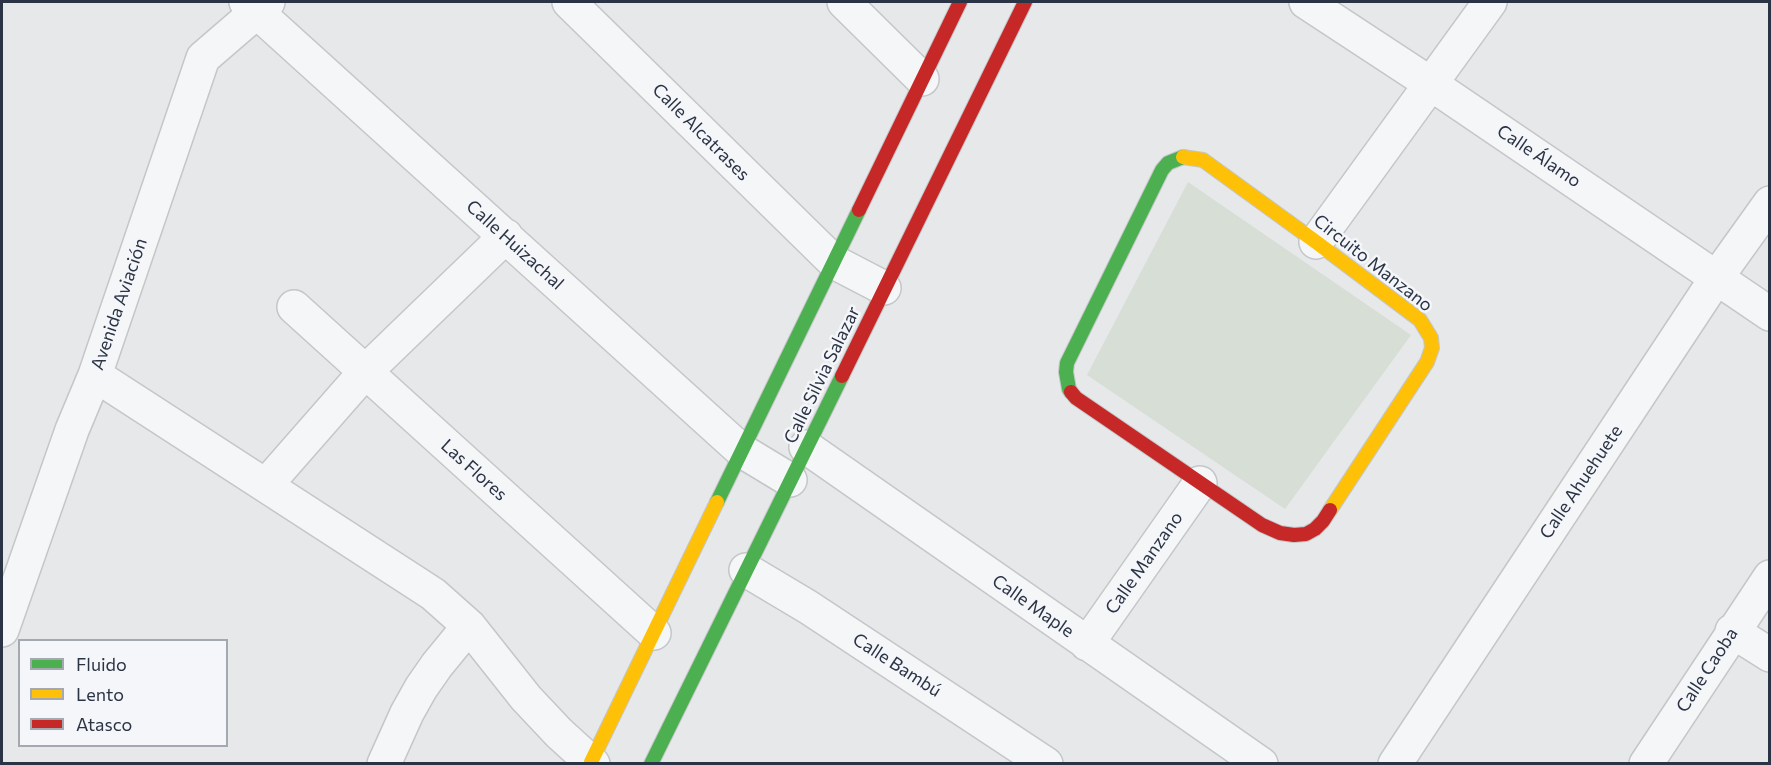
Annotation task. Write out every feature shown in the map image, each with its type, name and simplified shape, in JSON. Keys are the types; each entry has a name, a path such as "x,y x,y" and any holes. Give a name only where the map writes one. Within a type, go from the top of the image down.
{"street":[{"name":"Calle Alcatrases","path":"569,2 834,262 884,288"},
{"path":"844,2 922,79"},
{"path":"95,375 433,594 469,626 526,698 592,763 960,2"},
{"name":"Calle Silvia Salazar","path":"651,764 1025,2"},
{"name":"Calle Álamo","path":"1306,2 1770,314"},
{"path":"1316,242 1490,2"},
{"name":"Calle Huizachal","path":"257,5 742,451 790,480"},
{"name":"Avenida Aviación","path":"2,630 72,430 95,375 202,58 257,5"},
{"name":"Circuito Manzano","path":"1191,156 1203,160 1420,320 1431,338 1432,348 1427,362 1323,521 1315,529 1306,534 1294,535 1271,530 1200,483 1076,398 1069,389 1067,381 1067,363 1162,170 1176,159 1191,156"},
{"name":"Calle Ahuehuete","path":"1395,764 1717,277 1770,202"},
{"path":"266,485 365,372 506,236"},
{"name":"Las Flores","path":"294,307 654,633"},
{"name":"Calle Maple","path":"806,447 1261,764"},
{"name":"Calle Manzano","path":"1088,644 1200,483"},
{"name":"Calle Bambú","path":"746,570 808,607 1046,764"},
{"name":"Calle Caoba","path":"1646,764 1732,631 1770,577"},
{"path":"384,764 421,688 469,626"},
{"path":"1732,631 1770,655"}],"shaded area":[{"path":"1188,182 1411,335 1285,509 1087,375"}],"traffic: fast":[{"path":"1071,392 1066,372 1067,363 1162,170 1168,163 1183,157"},
{"path":"717,502 859,210"},
{"path":"651,764 842,376"}],"traffic: slow":[{"path":"1183,157 1203,160 1316,242 1420,320 1431,338 1432,348 1427,362 1330,510"},
{"path":"591,762 717,502"}],"traffic: jam":[{"path":"859,210 960,2"},
{"path":"842,376 1025,2"},
{"path":"1071,392 1076,398 1262,525 1280,533 1306,534 1315,529 1330,510"}]}
